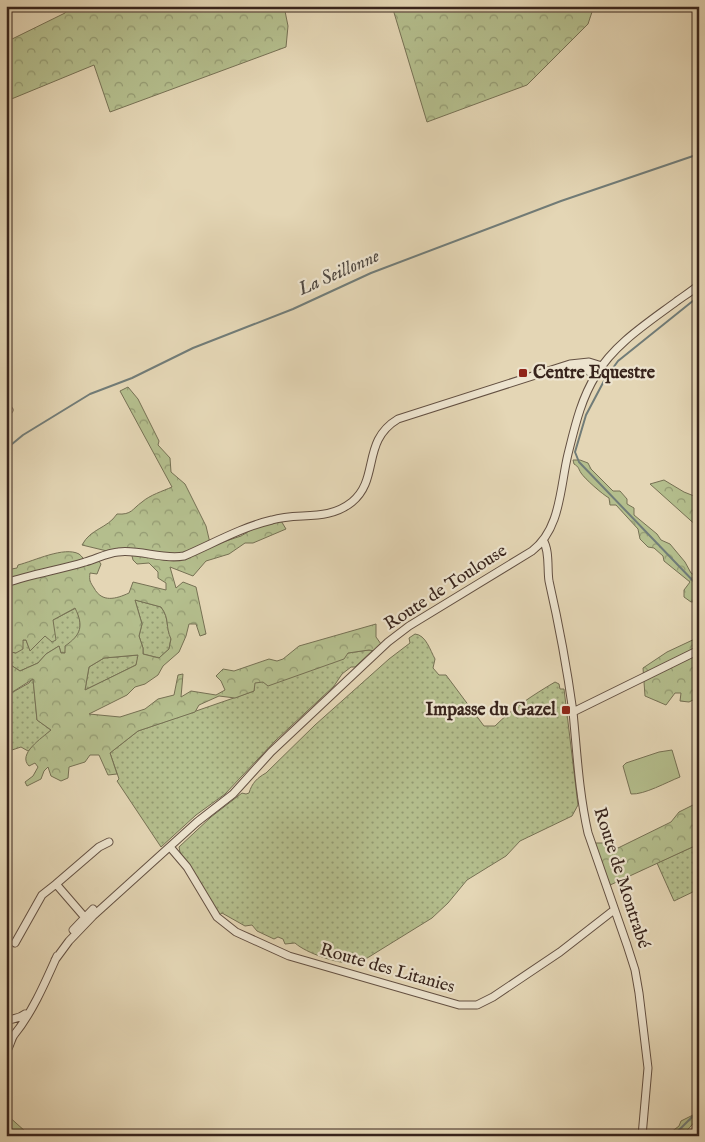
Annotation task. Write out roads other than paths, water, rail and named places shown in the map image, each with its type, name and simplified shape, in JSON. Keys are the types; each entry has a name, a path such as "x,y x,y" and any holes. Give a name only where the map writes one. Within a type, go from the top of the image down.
{"street":[{"name":"Route de Toulouse","path":"680,299 699,279"},
{"name":"Route de Toulouse","path":"12,1021 22,1017 32,1008 55,960 86,919 197,822 233,794 271,752 398,634 532,551 543,540 554,520 577,418 595,376 624,342 699,285"},
{"path":"6,583 118,552 171,557 184,556 270,520 288,517 323,516 335,513 361,493 368,476 377,441 384,429 390,424 407,416 544,372 589,362 602,366"},
{"path":"576,364 595,376"},
{"name":"Route de Montrabé","path":"543,540 546,548 549,579 563,647 573,712 584,818 635,970 644,1023 648,1068 642,1136"},
{"path":"573,712 699,650"},
{"path":"15,943 42,895 98,847 109,842"},
{"name":"Route des Litanies","path":"170,847 187,868 217,917 236,932 289,956 459,1004 477,1005 493,997 560,952 614,910"},
{"path":"56,884 86,919"},
{"path":"7,1052 10,1032 19,1030 12,1021"}],"waterway":[{"name":"La Seillonne","path":"6,449 23,435 90,394 132,378 193,348 293,309 371,273 561,201 699,154"},
{"path":"699,296 618,361 605,379 586,415 575,452 579,462 699,587"},
{"path":"673,1136 699,1109"}],"place":[{"name":"Centre Equestre","path":"523,373"},
{"name":"Impasse du Gazel","path":"566,710"}]}
